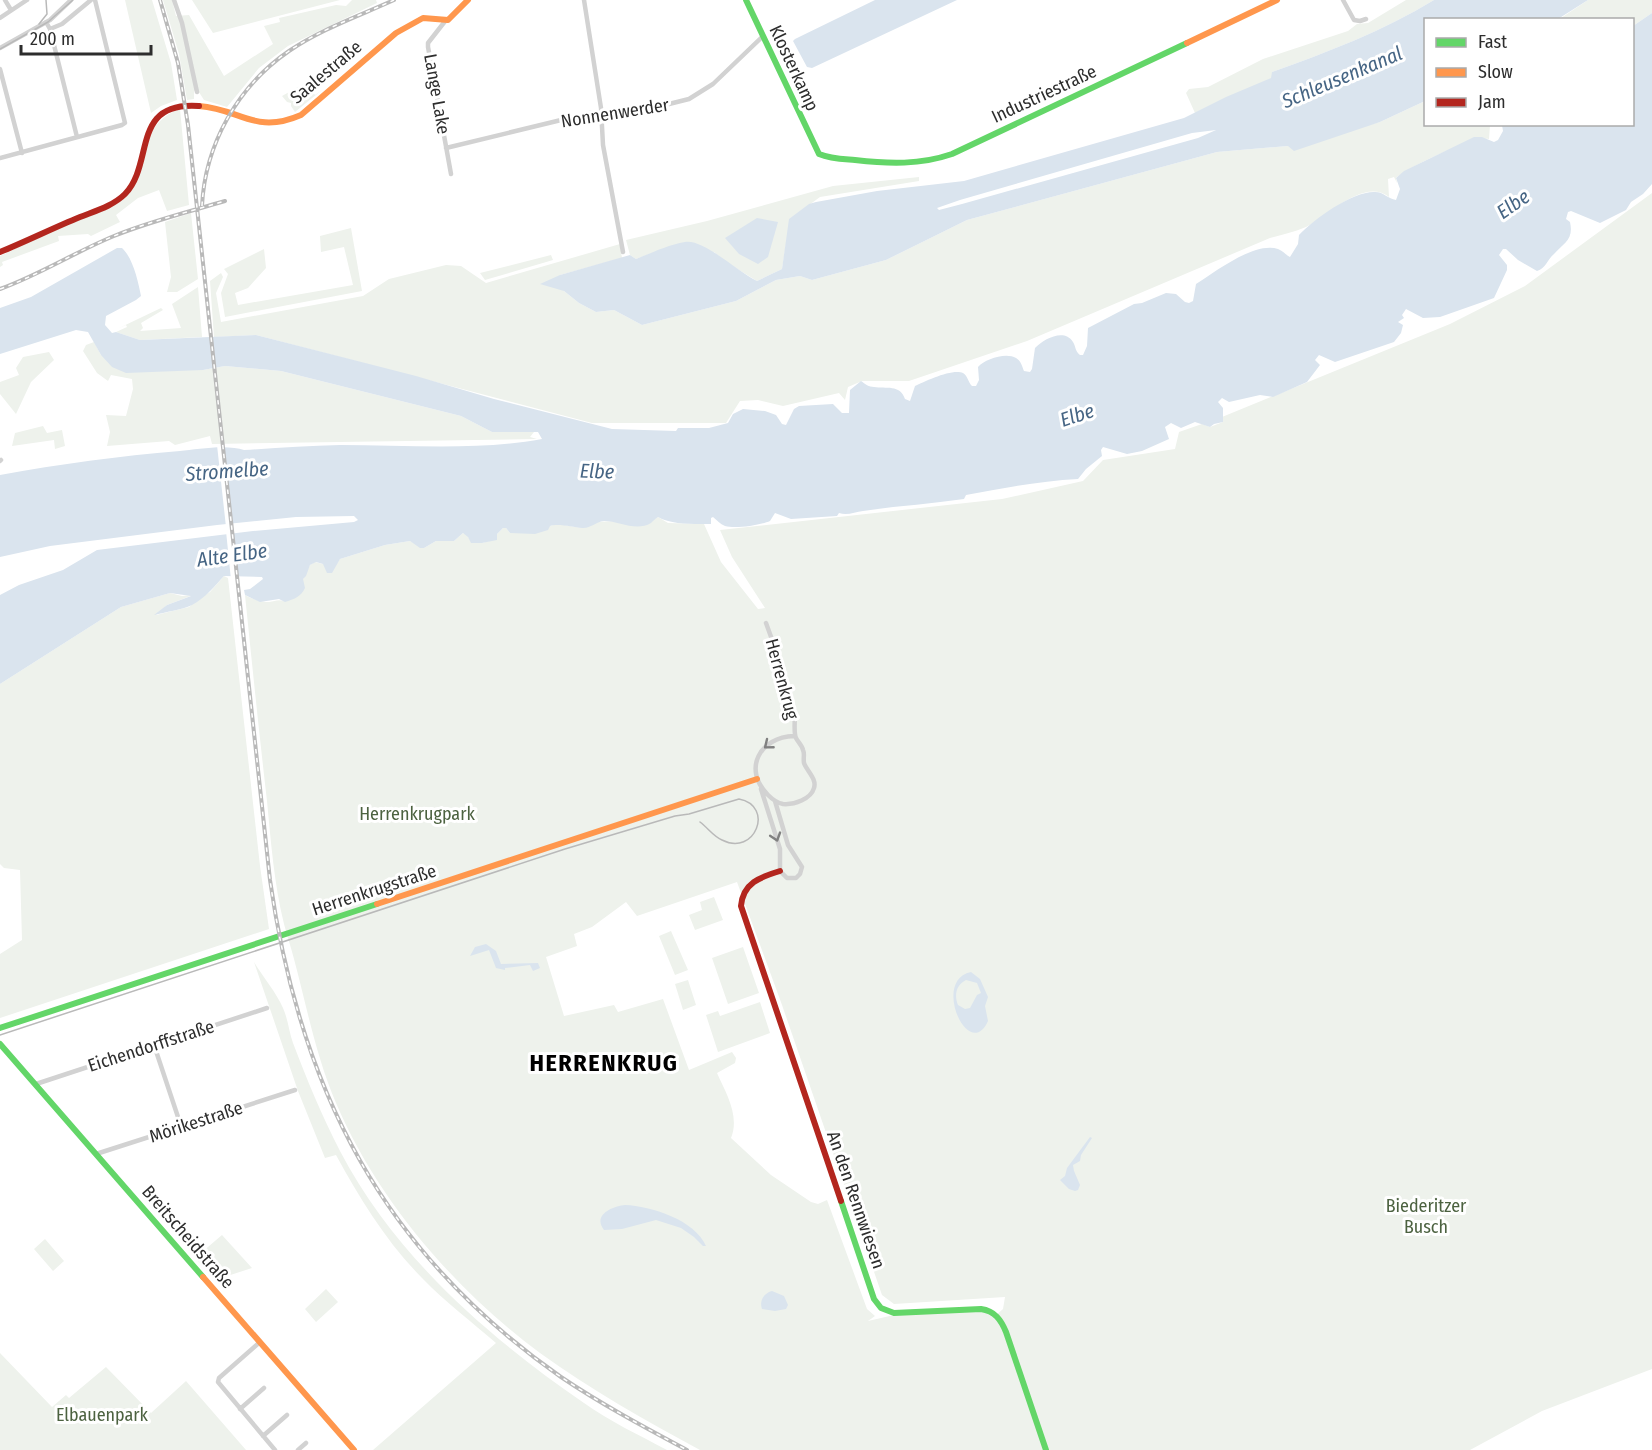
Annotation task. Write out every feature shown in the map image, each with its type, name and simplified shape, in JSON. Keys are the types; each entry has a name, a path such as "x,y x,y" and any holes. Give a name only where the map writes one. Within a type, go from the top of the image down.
{"street":[{"path":"5,0 11,10"},
{"path":"0,18 27,0"},
{"path":"0,48 46,22 71,0"},
{"path":"0,158 122,125 126,121 93,0 62,24 50,29"},
{"path":"174,0 182,23 197,92"},
{"path":"446,20 468,0"},
{"path":"584,0 601,111 603,145 623,252"},
{"name":"Klosterkamp","path":"746,0 815,149"},
{"name":"Industriestraße","path":"815,149 820,156 826,158 905,163 928,161 946,156 1277,0"},
{"path":"1343,0 1354,20 1366,19"},
{"name":"Saalestraße","path":"0,252 101,208 122,196 135,179 143,141 152,124 168,111 189,105 206,106 264,124 289,121 301,115 396,33 423,18 446,20"},
{"name":"Lange Lake","path":"446,20 428,43 451,174"},
{"path":"46,22 50,29 77,137"},
{"name":"Nonnenwerder","path":"446,148 601,111 669,104 688,99 713,84 763,36"},
{"path":"0,69 22,153"},
{"name":"Herrenkrug","path":"766,623 794,713 794,736 802,747 804,763 815,786 810,795 802,800 786,804 775,801"},
{"name":"Herrenkrug","path":"758,783 757,762 764,746 774,740 794,736"},
{"path":"758,783 775,801 788,845 802,867 800,874 794,879 787,878 780,871 780,849 758,783"},
{"name":"Herrenkrugstraße","path":"0,1028 758,783"},
{"name":"An den Rennwiesen","path":"780,871 748,884 743,892 741,906 874,1299 881,1308 894,1313 981,1309 994,1313 1006,1332 1046,1450"},
{"name":"Eichendorffstraße","path":"36,1084 267,1008"},
{"name":"Breitscheidstraße","path":"0,1044 354,1450"},
{"path":"154,1045 181,1126"},
{"name":"Mörikestraße","path":"96,1154 295,1090"},
{"path":"260,1342 218,1380 220,1386 275,1450"},
{"path":"240,1409 264,1388"},
{"path":"263,1436 287,1415"},
{"path":"298,1450 306,1443"}],"green space":[{"path":"125,0 152,0 171,63 177,100 151,113"},
{"path":"163,0 172,0 176,16 189,15 224,76 273,44 264,26 280,22 279,18 336,5 346,6 352,0 376,0 377,3 288,46 259,68 227,107 204,100 197,89 194,91 194,99 187,100 179,54"},
{"path":"192,0 340,0 213,33"},
{"path":"1406,0 1434,0 1395,22 1355,40 1272,72 1272,78 1195,113 1186,93 1189,89 1208,87 1263,59 1348,31 1357,24 1368,23"},
{"path":"1588,0 1652,0 1652,13 1634,25 1634,18 1561,18"},
{"path":"307,82 315,95 322,90 295,112 291,103 282,96"},
{"path":"1424,101 1424,126 1490,126 1489,139 1470,142 1427,160 1396,178 1397,183 1394,177 1388,179 1389,197 1379,192 1357,195 1306,227 1270,238 1027,341 909,381 862,381 848,387 845,400 839,393 783,406 758,400 740,401 726,423 592,423 256,335 214,337 210,281 221,273 223,277 216,293 221,322 363,296 389,279 446,265 461,266 486,283 620,244 622,258 560,275 564,291 579,303 596,312 614,310 642,325 736,301 776,280 800,276 812,280 886,260 967,220 1217,152 1288,146 1380,122"},
{"path":"180,109 189,205 167,211 159,190 138,198 116,215 120,222 91,236 88,234 58,236 59,241 2,262 3,265 0,267 0,256 128,194 140,156 151,133 168,115"},
{"path":"919,177 919,181 820,197 790,219 782,269 757,281 714,252 652,253 636,259 630,255 626,240 707,221 833,186"},
{"path":"1652,193 1652,1369 1542,1411 1470,1450 700,1450 559,1367 509,1328 449,1272 396,1208 373,1174 336,1103 317,1050 278,894 245,595 269,602 284,601 302,581 310,565 315,562 334,567 340,559 385,545 410,541 424,548 436,541 454,541 463,533 472,543 482,543 497,539 497,534 503,528 510,533 516,533 554,525 585,527 596,522 658,517 668,523 704,524 721,562 758,609 765,608 732,557 720,530 1002,499 1083,481 1103,460 1175,449 1179,432 1202,424 1210,427 1223,422 1222,417 1450,324 1525,286","holes":["737,882 882,1295 894,1304 1005,1297 1003,1309 994,1317 989,1313 976,1311 894,1315 868,1321 875,1316 867,1309 827,1200 818,1204 811,1202 771,1175 731,1138 733,1113 717,1073 735,1063 736,1058 732,1052 689,1070 663,999 618,1012 614,1005 564,1016 546,957 577,946 574,934 592,927 626,902 637,916"]},
{"path":"191,213 198,279 177,292 167,292 171,277 165,222"},
{"path":"351,228 362,291 225,317 221,293 228,274 224,269 264,249 266,268 248,288 235,293 238,305 353,285 344,247 321,252 320,236"},
{"path":"551,255 553,260 485,280 480,273"},
{"path":"198,287 202,337 140,340 116,332 127,327 126,325 117,329 161,308 163,310 141,323 143,328 140,331 181,328 172,304"},
{"path":"94,342 101,355 203,370 225,366 281,371 461,416 492,432 534,432 530,437 537,439 212,444 210,436 175,445 169,441 107,446 110,432 106,415 126,416 133,389 132,379 111,375 108,381 97,373 83,351 86,345"},
{"path":"49,352 54,360 31,382 16,414 0,394 0,382 19,375 16,368 23,357"},
{"path":"43,426 47,433 62,430 65,446 55,449 54,440 12,446 15,433"},
{"path":"224,576 228,578 269,929 0,1018 0,954 22,940 20,870 4,868 0,864 0,684 121,607 170,593 182,596 193,595 167,605 156,615 189,607 210,592"},
{"path":"714,897 723,920 695,930 689,915 702,910 700,902"},
{"path":"671,931 688,970 675,975 659,936"},
{"path":"743,947 759,993 728,1004 712,958"},
{"path":"254,962 283,1008 304,1071 340,1151 362,1189 416,1259 479,1322 548,1378 604,1416 667,1450 373,1450 496,1343 440,1296 410,1265 375,1220 336,1155 325,1158 298,1091"},
{"path":"688,980 696,1005 683,1010 675,984"},
{"path":"760,1002 770,1033 718,1052 706,1015 718,1011 720,1016"},
{"path":"222,1235 252,1268 215,1280 195,1258"},
{"path":"45,1239 64,1261 53,1271 34,1249"},
{"path":"326,1289 338,1302 316,1322 305,1309"},
{"name":"Elbauenpark","path":"0,1353 52,1407 66,1395 69,1398 106,1367 151,1413 186,1381 246,1450 0,1450"}],"water":[{"path":"875,0 957,0 812,68 807,67 793,41 795,39"},
{"name":"Schleusenkanal","path":"1434,0 1588,0 1560,18 1424,18 1424,101 1380,122 1294,151 1288,146 1217,152 967,220 886,260 812,280 800,276 776,280 736,301 642,325 614,310 596,312 579,303 564,291 540,284 560,275 630,255 636,259 685,242 693,242 702,246 757,281 782,269 789,219 809,204 877,191 964,181 1184,118 1271,78 1272,72 1314,57 1395,22","holes":["1216,130 1198,138 939,210 937,208 1192,133"]},
{"path":"1652,13 1652,184 1643,194 1631,202 1626,210 1600,223 1571,211 1568,212 1566,219 1570,222 1571,233 1565,244 1540,270 1537,271 1503,249 1499,255 1507,265 1507,270 1494,298 1440,317 1423,318 1406,309 1402,315 1404,318 1398,322 1403,325 1401,333 1394,342 1335,362 1319,355 1315,360 1320,365 1307,382 1273,397 1260,395 1229,402 1222,398 1218,402 1223,408 1223,422 1210,427 1195,422 1181,428 1171,423 1165,427 1169,439 1142,451 1127,454 1103,447 1102,456 1078,479 994,490 966,495 964,499 848,514 839,513 837,516 791,519 775,513 770,521 741,527 725,526 713,517 711,524 698,524 676,523 658,517 651,523 639,526 610,521 585,528 553,525 548,530 535,534 510,533 503,528 497,534 497,540 482,543 471,543 463,533 454,541 436,541 424,548 410,541 385,545 340,559 332,573 327,573 323,564 316,562 310,565 303,579 305,588 301,594 285,602 279,599 260,602 245,595 244,590 250,589 263,579 262,577 224,576 201,599 183,608 154,615 167,605 191,596 170,593 121,607 0,684 0,595 19,585 63,570 97,550 358,520 354,516 296,517 217,525 50,546 0,557 0,475 135,455 212,448 230,447 244,450 340,445 468,446 542,439 538,432 492,432 461,416 281,371 225,366 203,370 126,373 112,367 101,355 88,332 76,330 0,354 0,308 31,297 117,248 122,248 129,258 141,296 106,316 105,325 112,333 116,332 140,340 256,335 612,429 676,431 678,428 709,428 728,423 733,414 743,409 765,411 776,415 782,424 786,425 794,409 799,406 833,404 842,413 849,413 850,390 861,381 870,386 896,389 910,401 915,386 953,372 963,373 972,386 976,386 979,380 978,367 985,361 996,357 1012,356 1020,362 1024,371 1030,372 1035,348 1054,336 1069,338 1078,353 1083,355 1087,346 1088,328 1134,304 1166,293 1176,294 1189,303 1193,301 1196,284 1236,259 1258,249 1278,249 1290,257 1298,244 1299,235 1334,207 1366,193 1378,192 1396,200 1400,189 1396,178 1404,171 1474,137 1482,137 1494,142 1498,140 1503,131 1502,126 1634,126 1634,25"},
{"path":"757,218 778,222 768,257 758,264 739,254 725,238"},
{"path":"486,944 496,951 501,964 538,963 540,968 533,971 530,965 505,968 505,970 496,968 489,950 470,956 475,947"},
{"path":"971,972 980,979 988,997 985,1006 988,1021 980,1031 972,1032 964,1026 957,1015 954,989 959,978","holes":["966,980 977,983 981,993 977,995 970,1008 965,1009 958,1005 956,998 958,987"]},
{"path":"1090,1137 1092,1138 1081,1155 1080,1161 1073,1165 1080,1185 1078,1190 1069,1189 1060,1180 1065,1176 1067,1168"},
{"path":"625,1205 647,1208 671,1216 692,1229 706,1246 681,1228 656,1220 622,1229 604,1230 601,1225 602,1216 610,1209"},
{"path":"772,1291 784,1296 788,1305 786,1309 775,1311 762,1309 763,1298"}],"pier":[{"path":"224,444 233,526 226,527 217,445"},
{"path":"233,530 239,579 231,580 226,531"}],"tram line":[{"path":"39,24 47,14 46,0"},
{"path":"0,49 48,22 73,0"},
{"path":"0,1035 565,849 675,816 739,799 750,803 756,811 758,820 751,836 744,842 734,843 722,840 700,822"}],"railway":[{"path":"160,0 178,63 188,125 270,880 284,957 303,1029 329,1097 360,1161 399,1221 445,1277 499,1329 561,1377 607,1406 687,1450"},
{"path":"202,206 205,183 217,139 240,99 254,81 301,43 394,0"},
{"path":"0,289 114,236 225,201"}],"traffic: fast":[{"path":"746,0 819,154 842,159 904,163 952,154 1187,43"},
{"path":"0,1028 377,904"},
{"path":"0,1044 203,1277"},
{"path":"841,1201 874,1299 881,1308 894,1313 981,1309 994,1314 1000,1320 1046,1450"}],"traffic: slow":[{"path":"199,106 226,111 260,122 285,120 301,115 396,33 423,18 448,20 468,0"},
{"path":"1187,43 1277,0"},
{"path":"377,904 757,779"},
{"path":"203,1277 354,1450"}],"traffic: jam":[{"path":"0,252 115,202 125,194 134,181 153,123 163,113 177,107 199,106"},
{"path":"780,871 759,879 749,886 742,898 741,906 841,1201"}],"district":[{"name":"HERRENKRUG","path":"604,1063"}],"water label":[{"name":"Elbe","path":"1513,204"},
{"name":"Elbe","path":"1077,415"},
{"name":"Stromelbe","path":"227,471"},
{"name":"Elbe","path":"597,471"},
{"name":"Alte Elbe","path":"232,555"}],"park label":[{"name":"Herrenkrugpark","path":"417,814"},
{"name":"Biederitzer Busch","path":"1426,1216"}]}
